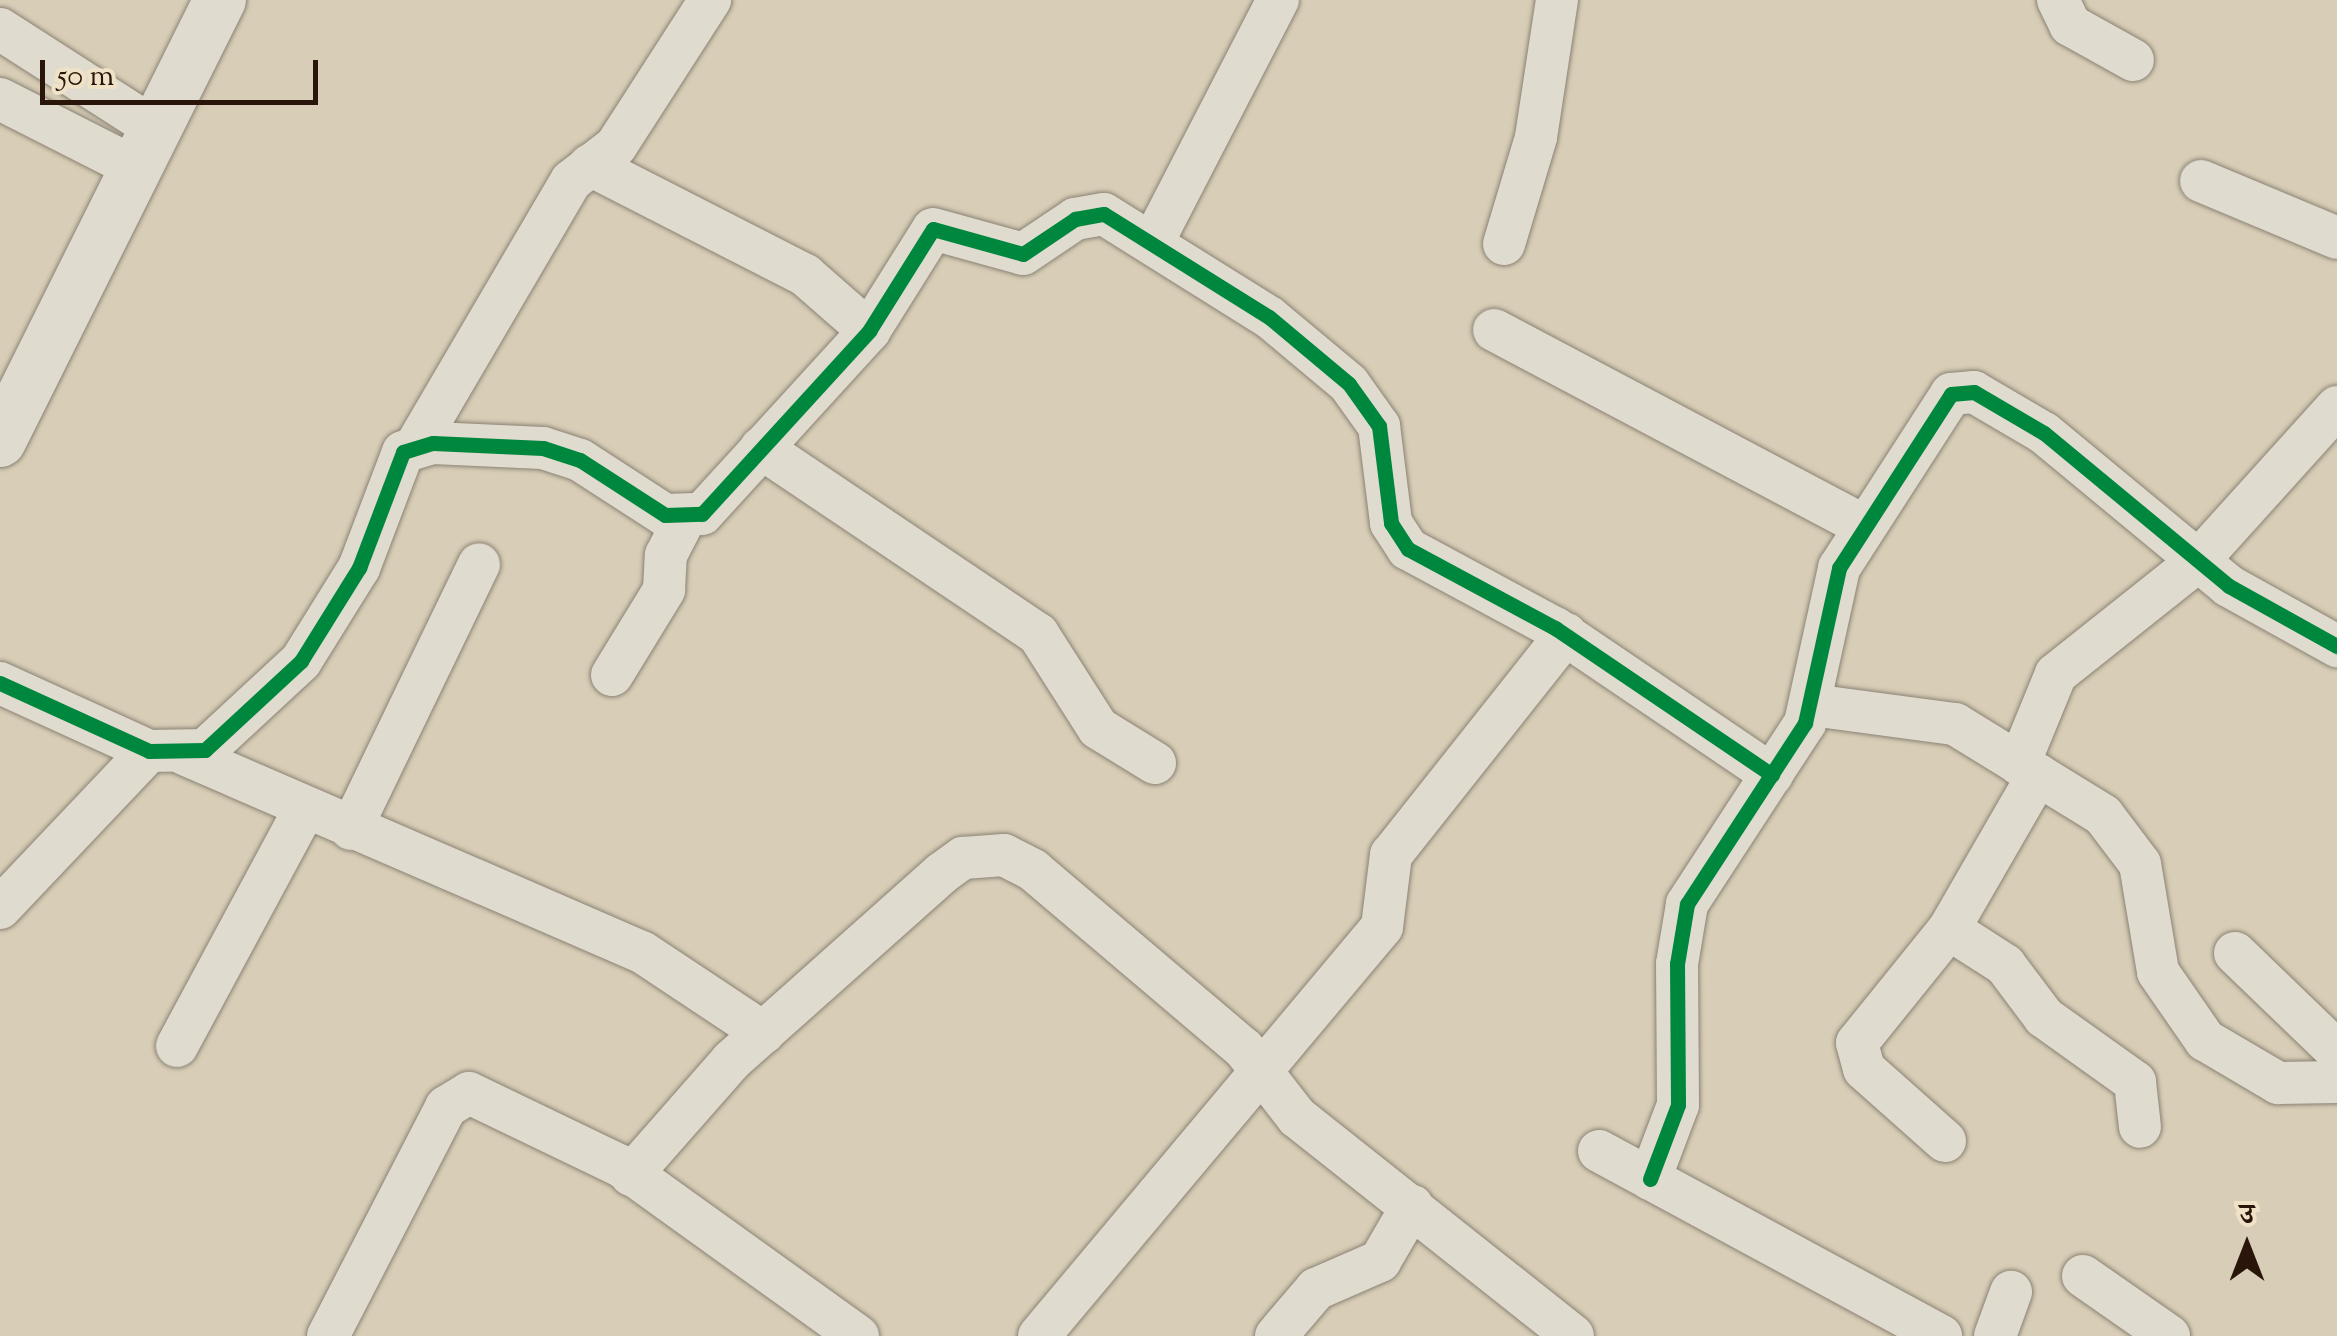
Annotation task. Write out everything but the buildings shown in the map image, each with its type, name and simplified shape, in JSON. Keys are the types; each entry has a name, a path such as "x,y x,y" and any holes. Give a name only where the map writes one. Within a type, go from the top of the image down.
{"street":[{"path":"0,441 220,0"},
{"path":"0,908 167,752 226,738 301,661 358,568 396,461 415,447 571,181 626,134 710,0"},
{"path":"1154,240 1278,0"},
{"path":"1504,244 1536,136 1557,0"},
{"path":"2058,0 2070,26 2133,60"},
{"path":"0,29 146,148"},
{"path":"0,99 146,148"},
{"path":"590,165 805,274 869,331"},
{"path":"2201,181 2337,238"},
{"path":"612,675 664,590 666,555 685,518 714,503 869,331 933,228 1023,254 1075,219 1104,214 1154,240 1269,317 1370,408 1398,540 1566,634 1772,775"},
{"path":"1494,330 1864,526"},
{"path":"1650,1179 1678,1105 1680,921 1812,705 1832,588 1932,412 1964,390 2062,445 2197,562 2337,646"},
{"path":"1945,1141 1856,1052 1948,929 2029,770 2056,674 2197,562 2337,407"},
{"path":"415,447 563,453 685,518"},
{"path":"761,448 1038,634 1098,728 1155,762"},
{"path":"352,829 479,564"},
{"path":"1039,1336 1258,1069 1382,927 1391,854 1566,634"},
{"path":"0,683 642,952 764,1033"},
{"path":"1812,705 1955,724 2127,836 2158,972 2204,1040 2278,1083 2337,1082"},
{"path":"177,1046 304,808"},
{"path":"631,1175 764,1033 942,873 963,858 1004,855 1034,870 1258,1069 1296,1117 1475,1250 1515,1299 1573,1336"},
{"path":"1948,929 2005,965 2044,1016 2128,1076 2140,1127"},
{"path":"2234,953 2337,1051"},
{"path":"328,1336 458,1096 480,1094 631,1175 853,1335"},
{"path":"1600,1151 1941,1336"},
{"path":"1276,1336 1316,1288 1380,1261 1412,1206"},
{"path":"2082,1276 2169,1336"},
{"path":"1995,1336 2011,1292"}],"cycle path":[{"path":"0,683 149,751 205,750 301,661 359,568 403,452 433,443 543,448 580,460 665,515 702,514 869,331 933,229 1023,254 1075,219 1104,214 1269,317 1349,384 1379,426 1391,523 1408,549 1555,628 1772,775"},
{"path":"1650,1179 1678,1105 1677,964 1687,904 1805,723 1839,568 1951,394 1974,392 2044,433 2229,586 2337,646"}]}
